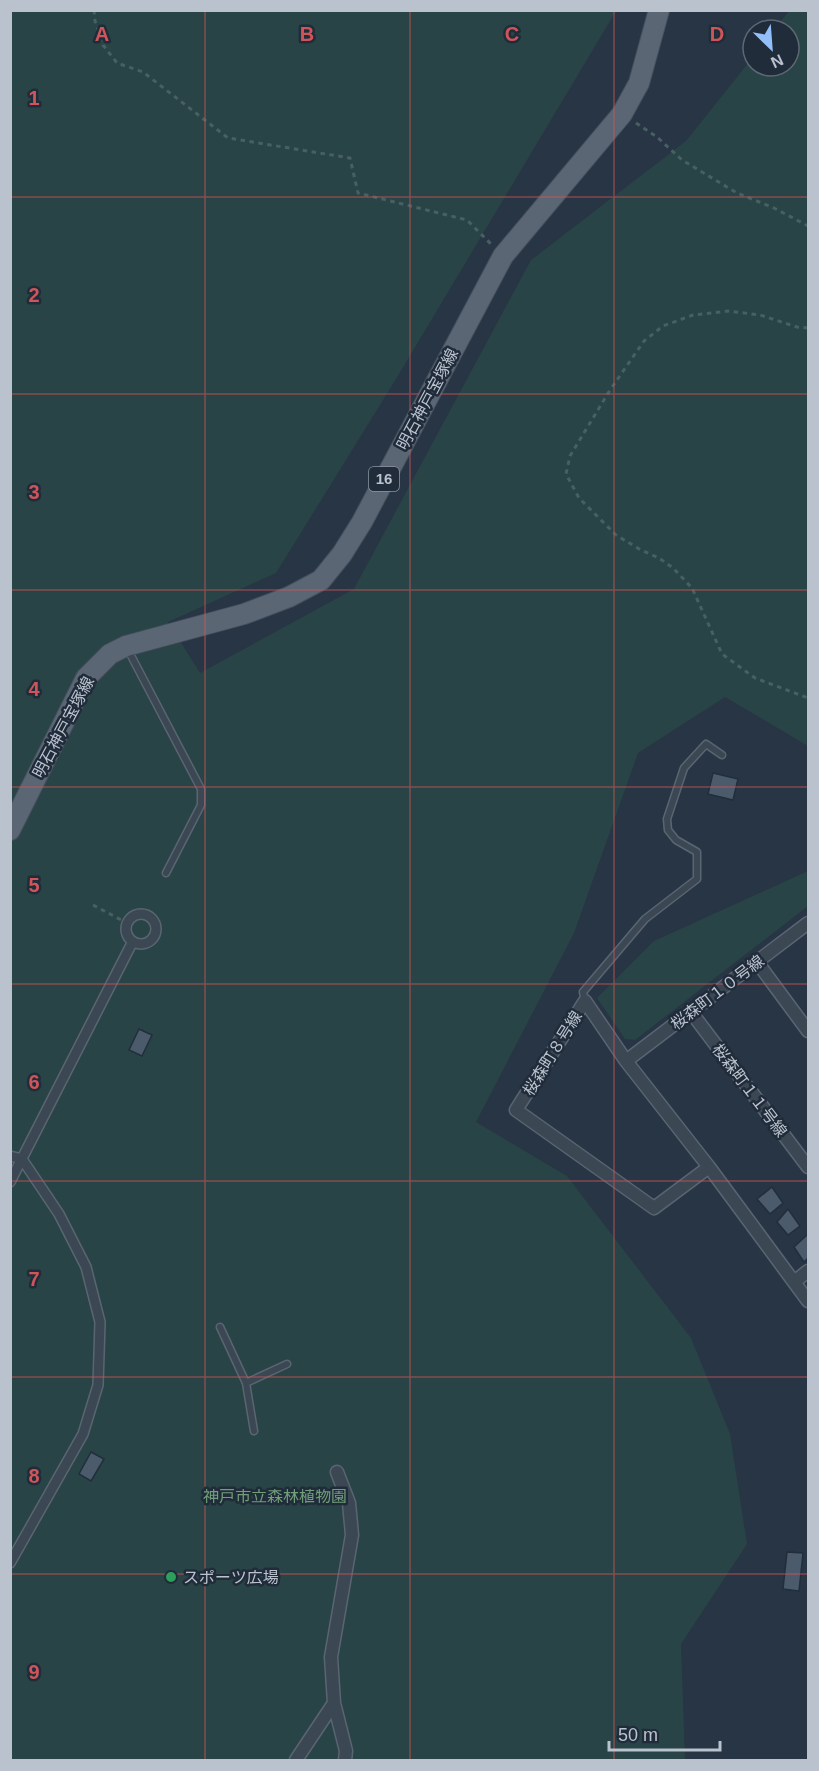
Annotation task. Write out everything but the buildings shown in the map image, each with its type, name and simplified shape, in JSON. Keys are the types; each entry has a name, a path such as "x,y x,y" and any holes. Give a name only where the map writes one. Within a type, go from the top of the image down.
{"main road":[{"name":"明石神戸宝塚線","path":"10,830 86,678 110,654 126,646 244,614 289,597 321,580 342,554 362,522 503,256 621,114 639,84 659,10"}],"street":[{"path":"142,914 151,917 156,925 156,934 150,942 141,945 132,943 126,934 126,923 133,916 142,914"},
{"name":"桜森町１０号線","path":"626,1061 808,923"},
{"path":"10,1182 132,943"},
{"path":"757,962 808,1031"},
{"name":"桜森町８号線","path":"710,1167 654,1208 516,1110 585,1001 626,1061 710,1167 808,1301"},
{"name":"桜森町１１号線","path":"691,1012 808,1167"},
{"path":"10,1156 22,1159 59,1214 86,1267 99,1322 98,1385 83,1434 10,1563"},
{"path":"794,1282 808,1271"},
{"path":"337,1472 349,1503 352,1536 331,1657 334,1703 346,1751 345,1761"},
{"path":"296,1761 334,1703"}],"lane":[{"path":"126,646 201,789 201,805 166,873"},
{"path":"585,1001 583,992 645,919 697,879 697,852 676,840 668,830 667,819 684,768 706,744 722,755"},
{"path":"220,1327 246,1383 254,1431"},
{"path":"246,1383 287,1364"}],"path":[{"path":"94,10 103,45 117,63 143,72 228,138 350,158 358,193 467,220 503,256"},
{"path":"621,114 657,137 682,160 737,193 774,208 808,226"},
{"path":"808,328 797,327 760,315 728,311 693,315 663,326 644,341 610,390 570,456 566,474 579,498 609,529 641,550 659,558 673,568 692,588 722,654 755,678 808,698"},
{"path":"93,905 126,923"}],"green space":[{"name":"神戸市立森林植物園","path":"10,11 616,11 396,379 276,573 168,622 200,673 354,589 531,260 686,141 741,72 741,78 801,78 801,18 783,18 789,11 808,11 808,746 725,697 638,753 574,933 476,1122 567,1176 691,1338 730,1434 747,1544 681,1644 685,1760 11,1760"},
{"path":"808,871 808,906 635,1040 625,1039 597,998 654,941"}],"place":[{"name":"スポーツ広場","path":"171,1577"}]}
